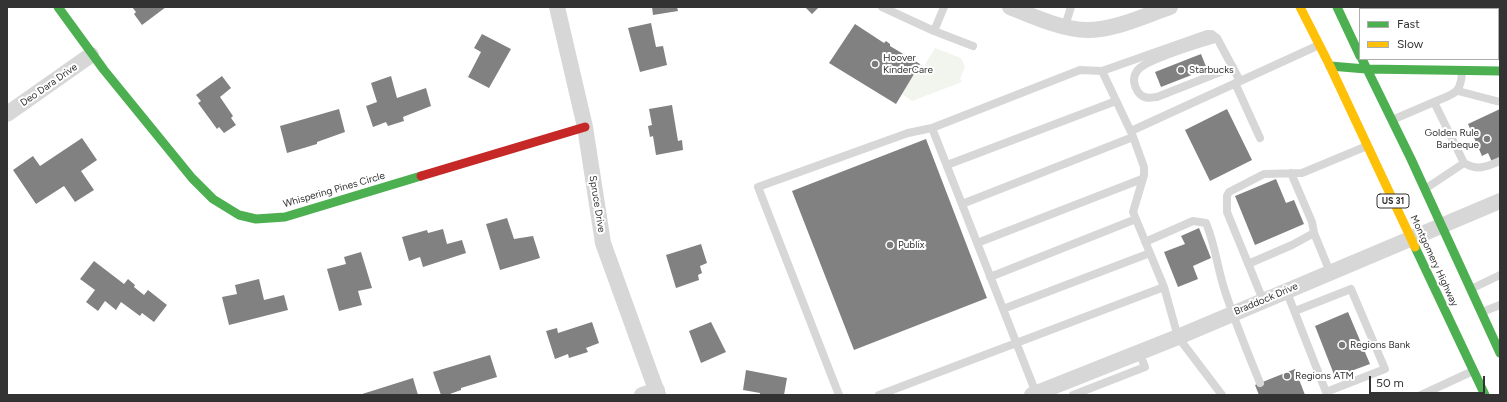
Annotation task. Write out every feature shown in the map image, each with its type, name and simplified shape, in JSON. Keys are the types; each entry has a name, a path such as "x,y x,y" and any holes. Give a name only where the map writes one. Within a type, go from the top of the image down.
{"main road":[{"name":"Whispering Pines Circle","path":"58,7 91,55 200,188 240,216 254,219 285,217 585,127"},
{"name":"Montgomery Highway","path":"1300,7 1330,66 1485,395"},
{"path":"1336,7 1359,54"},
{"path":"1362,60 1425,190 1500,353"},
{"path":"1330,66 1366,69 1500,71"}],"street":[{"name":"Spruce Drive","path":"557,7 585,127 603,243 652,393"},
{"path":"1010,7 1048,22 1086,30 1108,27 1170,7"},
{"name":"Deo Dara Drive","path":"7,114 91,55"},
{"name":"Braddock Drive","path":"1034,394 1178,337 1441,225 1499,205"}],"lane":[{"path":"882,7 934,31 974,46"},
{"path":"934,31 944,7"},
{"path":"1065,26 1071,7"},
{"path":"839,395 758,187 908,133 932,128 1080,70 1102,71 1197,36 1207,34 1212,34 1217,38 1233,67 1237,82 1260,138"},
{"path":"1217,38 1177,52 1142,67 1135,75 1135,87 1139,94 1146,98 1157,97 1233,67"},
{"path":"962,204 1132,134 1237,82 1319,44"},
{"path":"1431,60 1432,69"},
{"path":"1392,121 1458,91 1461,85 1462,70"},
{"path":"1102,71 1132,134 1144,167 1133,212 1164,287 1178,337 1222,395"},
{"path":"1458,91 1500,102"},
{"path":"947,165 1116,100"},
{"path":"1434,102 1464,163 1472,168 1482,169 1500,161"},
{"path":"932,128 1017,344 1034,394"},
{"path":"1263,300 1227,212 1227,196 1229,192 1264,174 1302,173 1367,146"},
{"path":"1425,190 1464,163"},
{"path":"1291,173 1312,222 1314,233 1330,272"},
{"path":"977,243 1142,179"},
{"path":"990,276 1136,219"},
{"path":"1145,242 1193,221 1206,223 1216,251 1219,269 1232,313 1260,383"},
{"path":"1248,264 1292,245 1314,233"},
{"path":"1003,309 1150,253"},
{"path":"1471,289 1500,275"},
{"path":"879,395 1017,344 1164,287"},
{"path":"1286,290 1326,392 1385,369 1351,288 1295,311"},
{"path":"1481,313 1500,305"},
{"path":"1073,395 1145,367 1139,352"},
{"path":"1421,395 1474,371"}],"shaded area":[{"path":"935,48 961,58 965,67 960,79 962,82 912,101 902,94 920,64 924,66"}],"building":[{"path":"132,7 166,7 142,25 134,14 136,12"},
{"path":"652,7 677,7 678,11 653,15"},
{"path":"805,7 819,7 812,14"},
{"path":"651,23 656,47 663,46 667,65 640,72 628,28"},
{"name":"Hoover KinderCare","path":"855,24 884,43 886,41 890,44 890,46 920,64 896,104 829,63"},
{"path":"482,34 511,49 489,88 468,77 481,52 474,48"},
{"name":"Starbucks","path":"1201,54 1207,69 1161,87 1155,72"},
{"path":"222,76 231,88 220,97 233,116 231,118 236,125 224,133 219,127 217,129 198,103 201,101 196,95"},
{"path":"391,76 397,98 426,88 431,106 403,117 404,121 388,126 386,122 373,127 366,106 377,102 371,83"},
{"path":"672,105 678,141 682,140 683,150 656,155 653,136 650,137 648,126 652,125 649,109"},
{"path":"339,109 345,132 317,142 317,144 287,153 280,126"},
{"path":"1227,109 1252,160 1210,181 1185,130"},
{"name":"Golden Rule Barbeque","path":"1500,109 1500,158 1492,162 1488,153 1482,156 1468,124"},
{"path":"82,138 97,160 81,171 94,190 75,202 64,186 36,204 13,170 33,156 40,166"},
{"name":"Publix","path":"926,139 987,298 854,350 792,191"},
{"path":"1276,179 1286,203 1294,200 1304,224 1255,245 1235,196"},
{"path":"507,218 514,239 533,236 540,258 500,270 486,224"},
{"path":"1199,228 1211,258 1193,266 1198,279 1178,287 1164,252 1185,244 1181,236"},
{"path":"443,229 447,244 462,240 466,253 423,267 420,257 409,261 402,237 427,230 428,233"},
{"path":"701,244 707,263 700,266 702,273 698,275 699,280 676,288 666,255"},
{"path":"361,252 372,288 358,291 362,305 339,311 327,269 346,264 344,257"},
{"path":"94,261 124,284 128,279 135,285 134,287 144,295 148,290 167,305 154,322 142,313 140,316 121,302 116,310 105,301 98,311 86,302 95,290 80,279"},
{"path":"259,279 264,300 284,295 288,310 229,325 222,297 237,294 235,285"},
{"name":"Regions Bank","path":"1348,312 1370,364 1335,377 1315,326"},
{"path":"592,322 599,343 586,348 588,352 569,358 568,354 555,359 546,331 557,328 558,333"},
{"path":"711,322 726,352 701,363 689,331"},
{"path":"490,355 497,377 461,388 461,390 447,395 441,395 433,372"},
{"name":"Regions ATM","path":"1295,369 1305,395 1259,395 1255,385"},
{"path":"746,370 787,378 784,395 763,395 760,393 743,390"},
{"path":"413,378 418,395 359,395"}],"traffic: fast":[{"path":"58,7 104,70 192,178 213,199 239,215 256,219 285,217 421,176"},
{"path":"1337,7 1359,54"},
{"path":"1362,60 1411,159 1500,353"},
{"path":"1330,66 1366,69 1500,71"},
{"path":"1415,247 1485,395"}],"traffic: slow":[{"path":"1300,7 1330,66 1415,247"}],"traffic: jam":[{"path":"421,176 585,127"}],"place":[{"name":"Hoover KinderCare","path":"875,64"},
{"name":"Starbucks","path":"1181,70"},
{"name":"Golden Rule Barbeque","path":"1487,139"},
{"name":"Publix","path":"890,245"},
{"name":"Regions Bank","path":"1342,345"},
{"name":"Regions ATM","path":"1287,376"}]}
